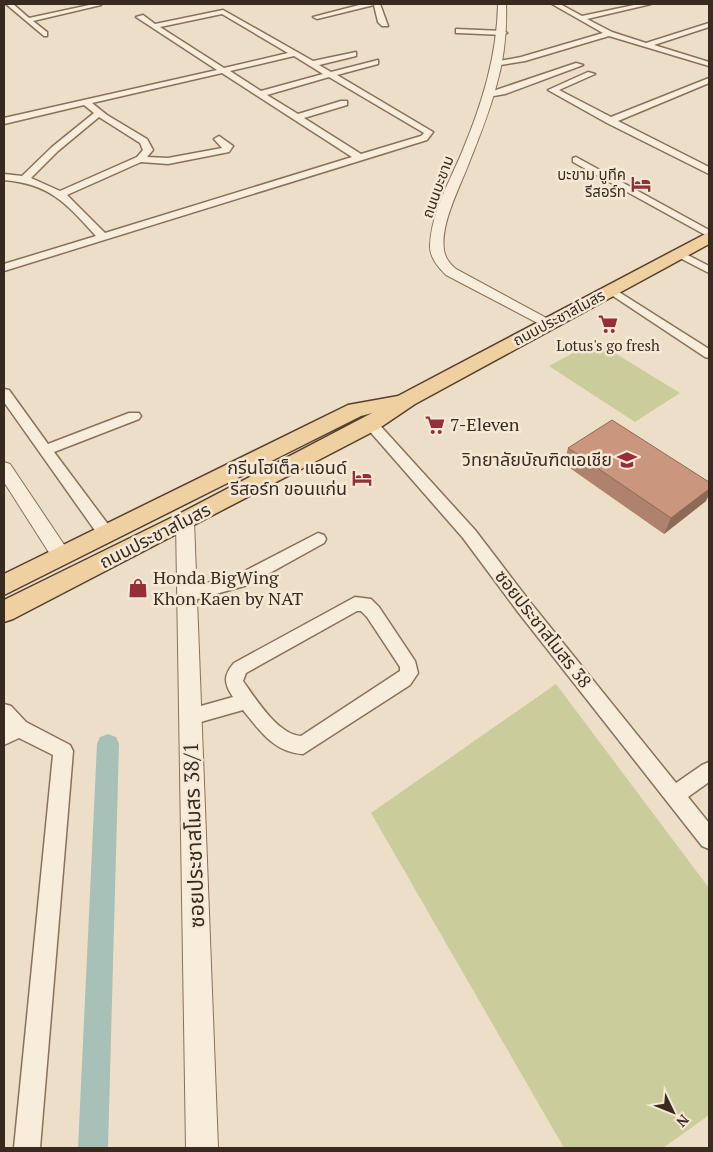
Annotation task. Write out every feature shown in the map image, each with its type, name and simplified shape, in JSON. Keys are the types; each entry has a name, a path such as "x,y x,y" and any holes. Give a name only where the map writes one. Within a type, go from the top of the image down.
{"main road":[{"name":"ถนนประชาสโมสร","path":"4,612 185,521 371,424 408,399 709,235"},
{"name":"ถนนประชาสโมสร","path":"4,585 108,535 355,410 408,399"}],"street":[{"path":"9,4 44,34"},
{"path":"317,17 371,4"},
{"path":"377,4 382,22 385,24"},
{"name":"ถนนบะขาม","path":"502,4 503,33 496,68 473,141 447,204 437,246 444,266 451,272 547,324"},
{"path":"555,4 609,34 709,64"},
{"path":"582,18 648,4"},
{"path":"28,20 98,5"},
{"path":"4,268 424,138 429,132 223,12 154,26"},
{"path":"140,17 360,158"},
{"path":"646,45 709,25"},
{"path":"459,31 503,33"},
{"path":"496,68 609,34"},
{"path":"4,121 294,54"},
{"path":"312,64 353,54"},
{"path":"496,68 543,56"},
{"path":"260,94 375,62"},
{"path":"488,94 502,92 579,65"},
{"path":"591,74 552,90 709,171"},
{"path":"610,121 709,80"},
{"path":"62,194 140,159 148,150 144,141 99,114 86,102"},
{"path":"298,118 344,103"},
{"path":"24,178 55,149 99,114"},
{"path":"140,159 168,161 226,150 228,146 219,139"},
{"path":"576,160 709,235"},
{"path":"4,177 24,178 40,182 62,194 104,238"},
{"path":"678,253 709,270"},
{"path":"611,290 709,354"},
{"path":"4,393 108,535"},
{"path":"46,450 134,416"},
{"name":"ซอยประชาสโมสร 38","path":"371,424 469,534 524,607 709,839"},
{"path":"4,468 62,557"},
{"name":"ซอยประชาสโมสร 38/1","path":"185,521 202,1148"},
{"path":"187,595 242,580 318,539"},
{"path":"355,604 365,604 372,612 409,666 409,673 404,680 303,745 293,746 283,740 247,701 234,683 234,676 240,668 355,604"},
{"path":"190,717 247,701"},
{"path":"4,712 11,732 63,750 27,1148"},
{"path":"675,795 709,771"}],"green space":[{"path":"595,341 680,393 635,422 549,366"},
{"path":"556,684 709,888 709,1115 663,1148 564,1148 371,813"}],"building":[{"path":"612,420 709,482 709,489 671,518 568,448"}],"waterway":[{"path":"93,1148 108,744"}],"place":[{"name":"บะขาม บูทีค รีสอร์ท","path":"641,184"},
{"name":"Lotus's go fresh","path":"608,324"},
{"name":"7-Eleven","path":"435,425"},
{"name":"วิทยาลัยบัณฑิตเอเชีย","path":"627,460"},
{"name":"กรีนโฮเต็ล แอนด์ รีสอร์ท ขอนแก่น","path":"362,478"},
{"name":"Honda BigWing Khon Kaen by NAT","path":"138,588"}]}
